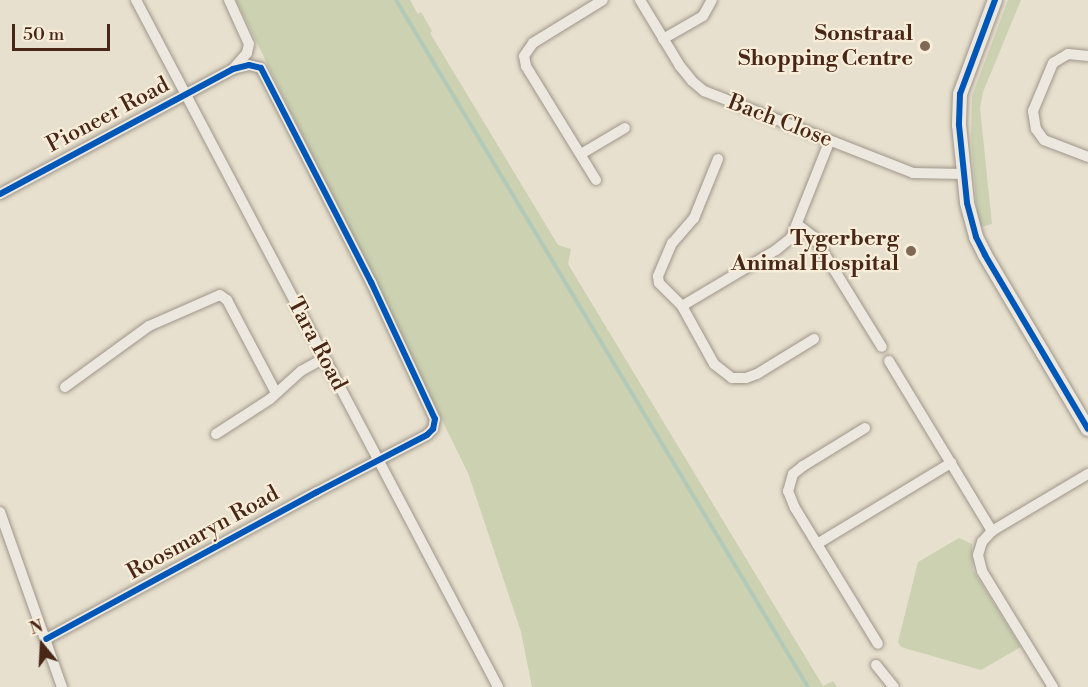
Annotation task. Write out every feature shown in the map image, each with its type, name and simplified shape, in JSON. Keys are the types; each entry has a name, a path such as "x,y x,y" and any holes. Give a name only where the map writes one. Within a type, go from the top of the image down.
{"street":[{"name":"Tara Road","path":"136,0 498,687"},
{"path":"229,0 249,44 247,53 233,69"},
{"path":"596,180 526,66 525,56 533,43 603,0"},
{"name":"Bach Close","path":"640,0 692,81 705,91 913,173 963,174"},
{"path":"663,39 703,16 712,0"},
{"path":"994,0 960,94 963,174 970,215 985,255 1088,429"},
{"path":"1088,56 1068,54 1053,63 1033,111 1036,129 1044,140 1088,157"},
{"name":"Roosmaryn Road","path":"46,639 427,435 435,425 433,411 265,71 255,66 233,69"},
{"name":"Pioneer Road","path":"0,194 233,69"},
{"path":"580,154 625,128"},
{"path":"682,306 786,244 798,225 830,140"},
{"path":"718,159 694,218 672,243 658,276 660,284 682,306 714,364 732,378 746,378 756,374 814,339"},
{"path":"798,225 814,237 882,347"},
{"path":"65,387 149,326 220,295 227,300 276,393"},
{"path":"216,434 276,393 301,371 324,358"},
{"path":"889,361 992,531"},
{"path":"865,428 803,465 789,480 790,497 816,544 878,644"},
{"path":"816,544 951,463"},
{"path":"1053,687 980,566 979,549 992,531 1088,474"},
{"path":"0,512 62,687"},
{"path":"876,664 894,687"}],"green space":[{"path":"236,0 410,0 418,14 421,12 432,31 430,33 558,245 571,249 568,264 823,686 833,681 837,687 532,687 521,632 468,473"},
{"path":"1008,0 1021,0 983,92 980,108 992,224 981,227 977,213 971,138 972,96"},
{"path":"959,538 972,544 973,570 1021,647 981,670 901,647 898,642 918,562"}],"waterway":[{"path":"396,0 808,687"}],"cycle path":[{"path":"995,0 960,94 959,125 967,203 976,237 985,255 1088,429"},
{"path":"0,194 233,69 249,65 261,68 371,282 435,419 433,429 427,435 46,639"}],"place":[{"name":"Sonstraal Shopping Centre","path":"925,46"},
{"name":"Tygerberg Animal Hospital","path":"911,251"}]}
